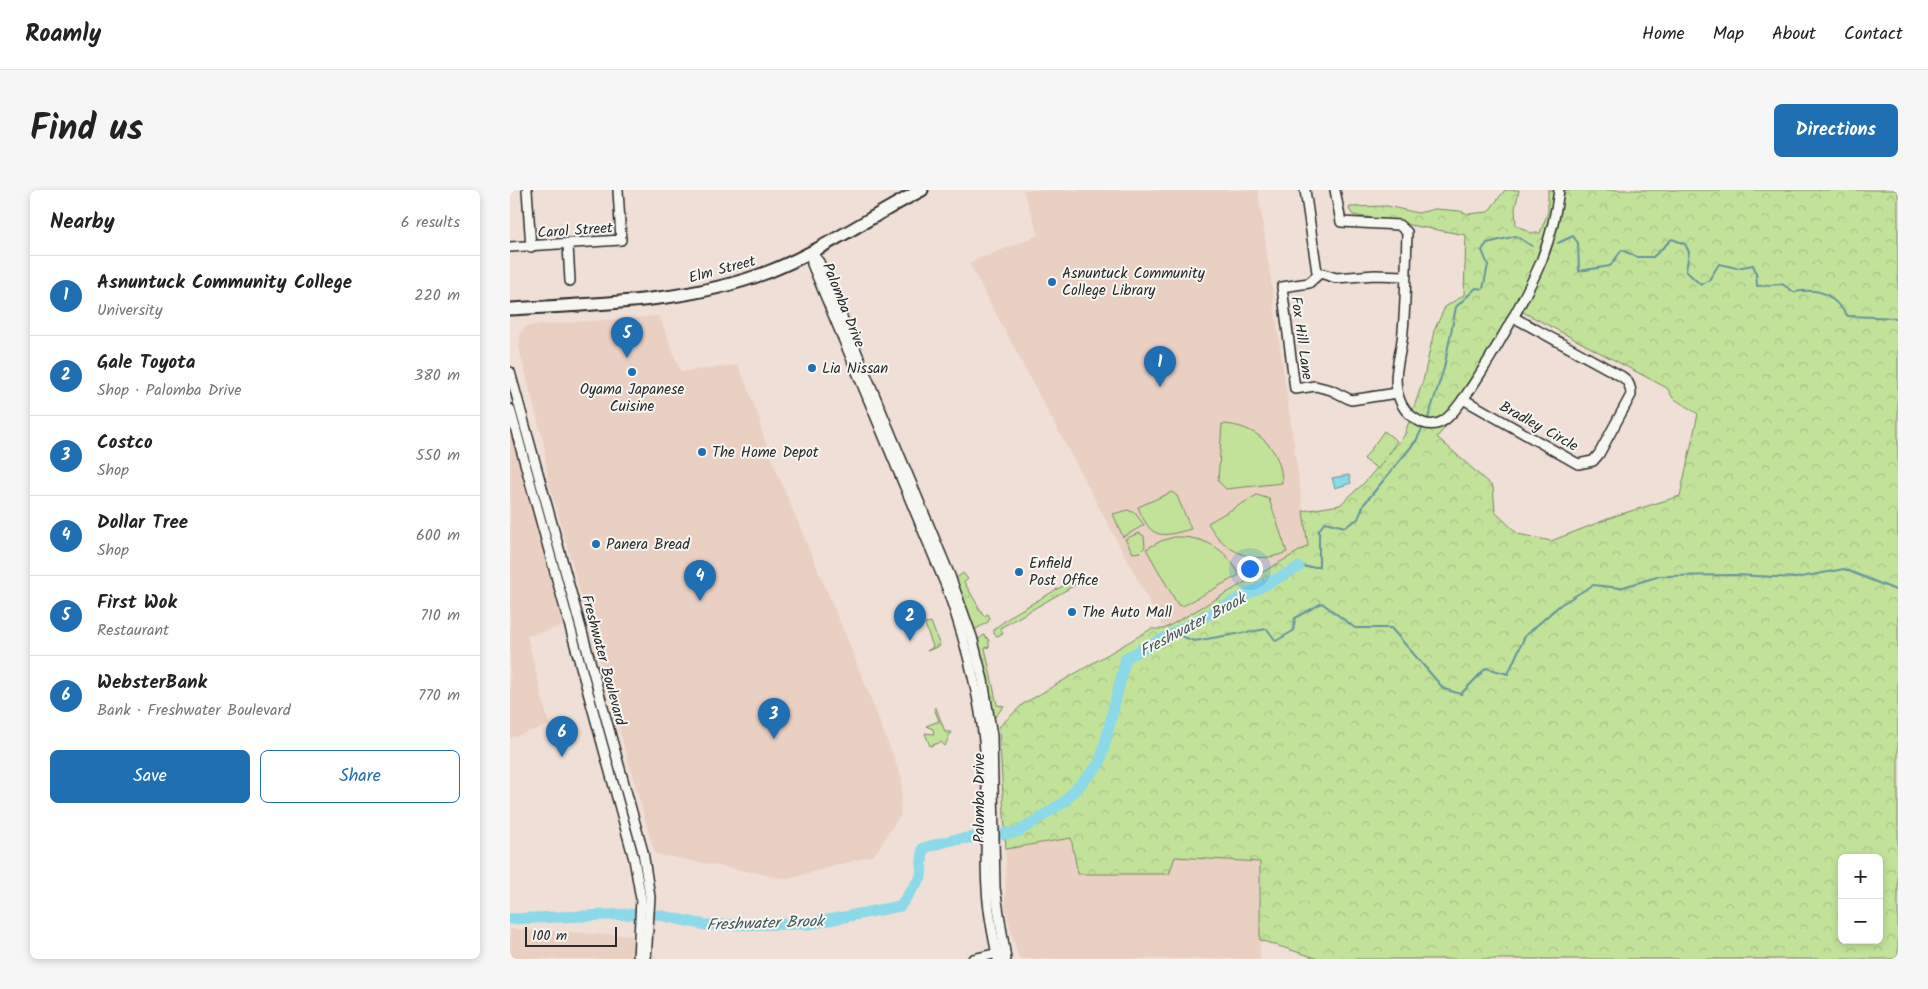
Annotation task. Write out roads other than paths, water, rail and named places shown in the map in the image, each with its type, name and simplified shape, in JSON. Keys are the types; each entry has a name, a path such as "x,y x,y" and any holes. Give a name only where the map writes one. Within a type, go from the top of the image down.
{"main road":[{"name":"Elm Street","path":"510,309 634,300 708,290 762,274 811,252 919,191"}],"street":[{"path":"527,190 531,247"},
{"name":"Carol Street","path":"510,248 621,240 618,190"},
{"path":"1305,190 1315,268 1320,274 1336,278 1375,275 1405,276"},
{"path":"1335,190 1339,219 1344,224 1399,225 1406,228 1403,331 1396,380 1397,393 1403,408 1417,420 1432,425 1443,422 1462,399 1513,317 1543,258 1555,218 1559,190"},
{"path":"568,245 570,282"},
{"name":"Palomba Drive","path":"811,252 819,262 924,515 983,680 986,729 995,791 987,888 1001,956"},
{"name":"Palomba Drive","path":"811,252 812,264 968,638"},
{"name":"Fox Hill Lane","path":"1320,274 1309,283 1282,287 1295,389 1315,386 1332,390 1351,400 1397,393"},
{"name":"Bradley Circle","path":"1462,399 1578,464 1593,461 1599,454 1631,395 1631,388 1628,382 1621,376 1513,317"},
{"name":"Freshwater Boulevard","path":"510,372 649,876 650,897 646,959"},
{"name":"Freshwater Boulevard","path":"510,409 639,880 641,899 638,959"},
{"path":"919,524 924,515"},
{"path":"566,616 577,614"},
{"path":"616,791 626,788"},
{"path":"973,959 1001,956"}],"water":[{"path":"1349,475 1351,483 1335,488 1332,478"}],"waterway":[{"name":"Freshwater Brook","path":"1428,418 1444,368 1456,307 1476,288 1483,289 1488,265 1482,250 1487,243 1516,236 1532,246"},
{"name":"Freshwater Brook","path":"1558,243 1573,236 1578,243 1579,271 1610,266 1622,250 1637,257 1653,257 1672,239 1685,244 1689,252 1686,271 1701,285 1709,280 1719,264 1737,268 1753,265 1756,272 1757,286 1782,284 1794,292 1820,292 1831,298 1848,316 1898,318"},
{"name":"Freshwater Brook","path":"1299,567 1319,567 1319,530 1325,522 1345,527 1358,519 1364,504 1416,441 1422,429"},
{"name":"Freshwater Brook","path":"1003,834 1018,832 1064,802 1100,763 1126,658 1299,567"},
{"path":"1173,633 1194,641 1267,629 1276,641 1293,631 1295,618 1322,603 1355,628 1391,628 1444,689 1461,694 1486,668 1508,674 1525,636 1560,605 1593,585 1620,588 1660,576 1735,575 1796,578 1844,569 1898,591"},
{"name":"Freshwater Brook","path":"659,915 705,925 808,924 900,906 921,877 923,848 952,840 977,837"},
{"name":"Freshwater Brook","path":"510,919 632,914"}],"place":[{"name":"Asnuntuck Community College Library","path":"1052,282"},
{"name":"First Wok","path":"627,358"},
{"name":"Lia Nissan","path":"812,368"},
{"name":"Oyama Japanese Cuisine","path":"632,372"},
{"name":"Asnuntuck Community College","path":"1160,387"},
{"name":"The Home Depot","path":"702,452"},
{"name":"Panera Bread","path":"596,544"},
{"name":"Enfield Post Office","path":"1019,572"},
{"name":"Dollar Tree","path":"700,601"},
{"name":"The Auto Mall","path":"1072,612"},
{"name":"Gale Toyota","path":"910,641"},
{"name":"Costco","path":"774,739"},
{"name":"WebsterBank","path":"562,757"}]}
